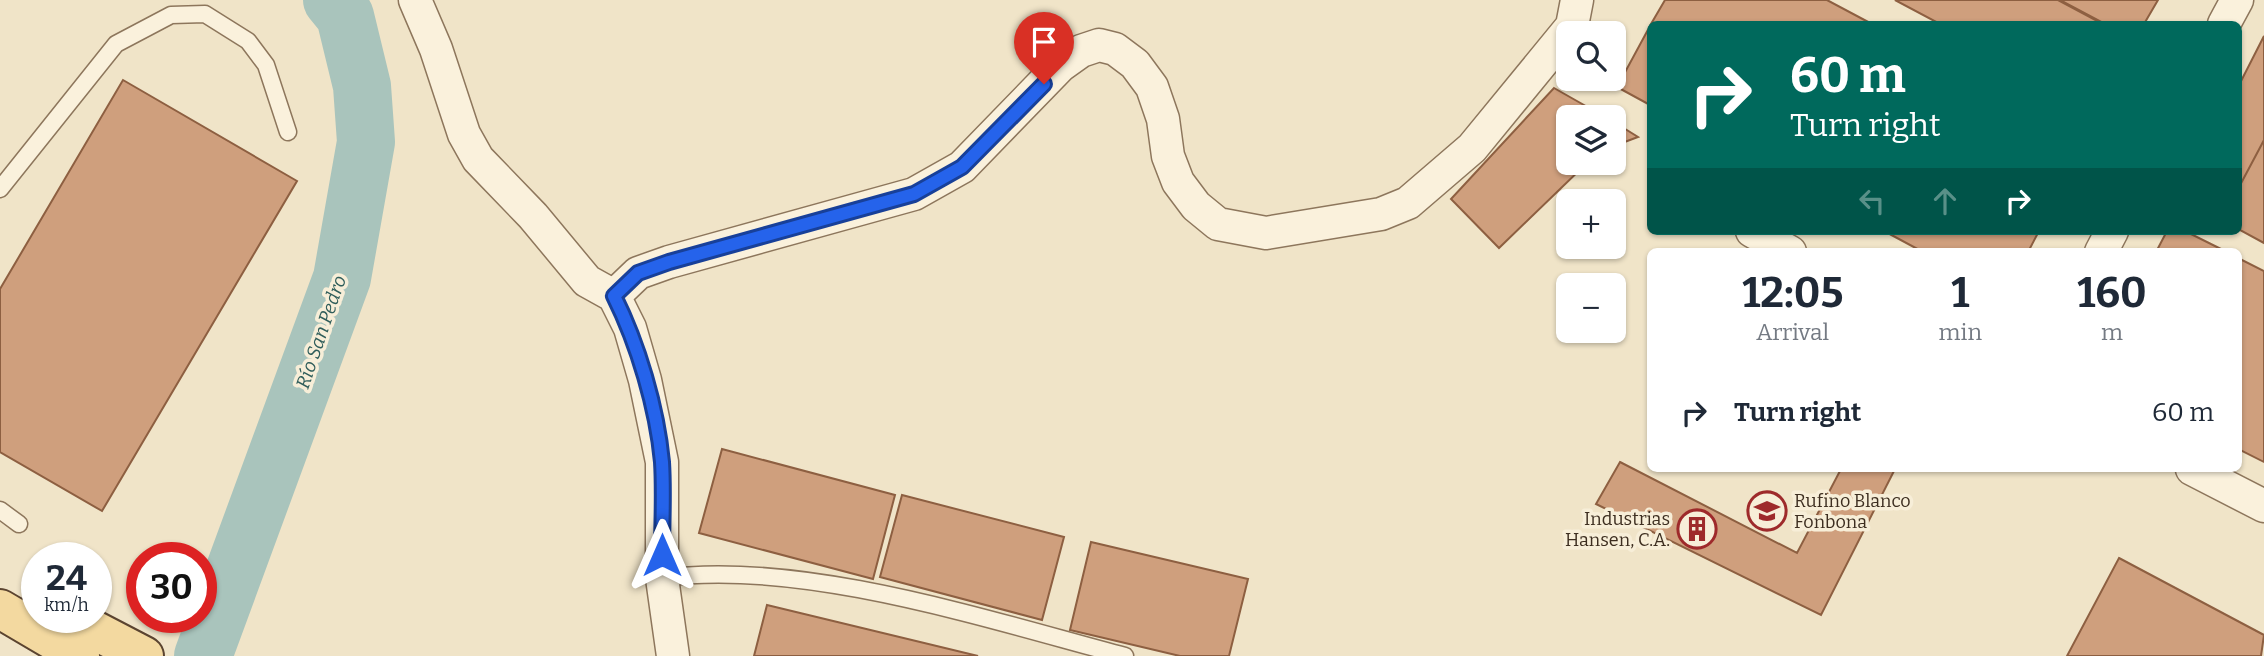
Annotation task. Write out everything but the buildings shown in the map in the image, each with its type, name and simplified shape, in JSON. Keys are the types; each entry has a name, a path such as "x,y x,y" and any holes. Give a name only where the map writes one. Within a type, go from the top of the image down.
{"main road":[{"path":"0,581 21,592"},
{"path":"0,609 93,646 144,656"}],"street":[{"path":"415,0 436,50 464,134 478,159 533,216 587,281 614,296 634,341 662,462 663,578 673,656"},
{"path":"614,296 638,273 669,262 914,194 962,167 1060,66 1081,51 1099,45 1115,49 1135,64 1152,87 1163,119 1168,156 1178,183 1196,206 1218,224 1266,233 1381,214 1408,203 1472,148 1572,26 1577,0"},
{"path":"2226,21 2237,0"},
{"path":"1759,235 1783,248"},
{"path":"2198,472 2264,506"}],"lane":[{"path":"0,189 116,44 171,15 205,15 248,41 266,65 288,132"},
{"path":"0,510 19,523"},
{"path":"663,578 693,574 829,584 969,615 1125,656"}],"waterway":[{"name":"Río San Pedro","path":"203,656 342,278 366,142 362,86 345,16 332,0"}],"place":[{"name":"Rufino Blanco Fonbona","path":"1767,511"},
{"name":"Industrias Hansen, C.A.","path":"1697,529"}],"route":[{"path":"662,555 662,462 638,354 630,328 614,296 638,273 669,262 733,242 878,206 914,194 962,167 1044,84"}]}
